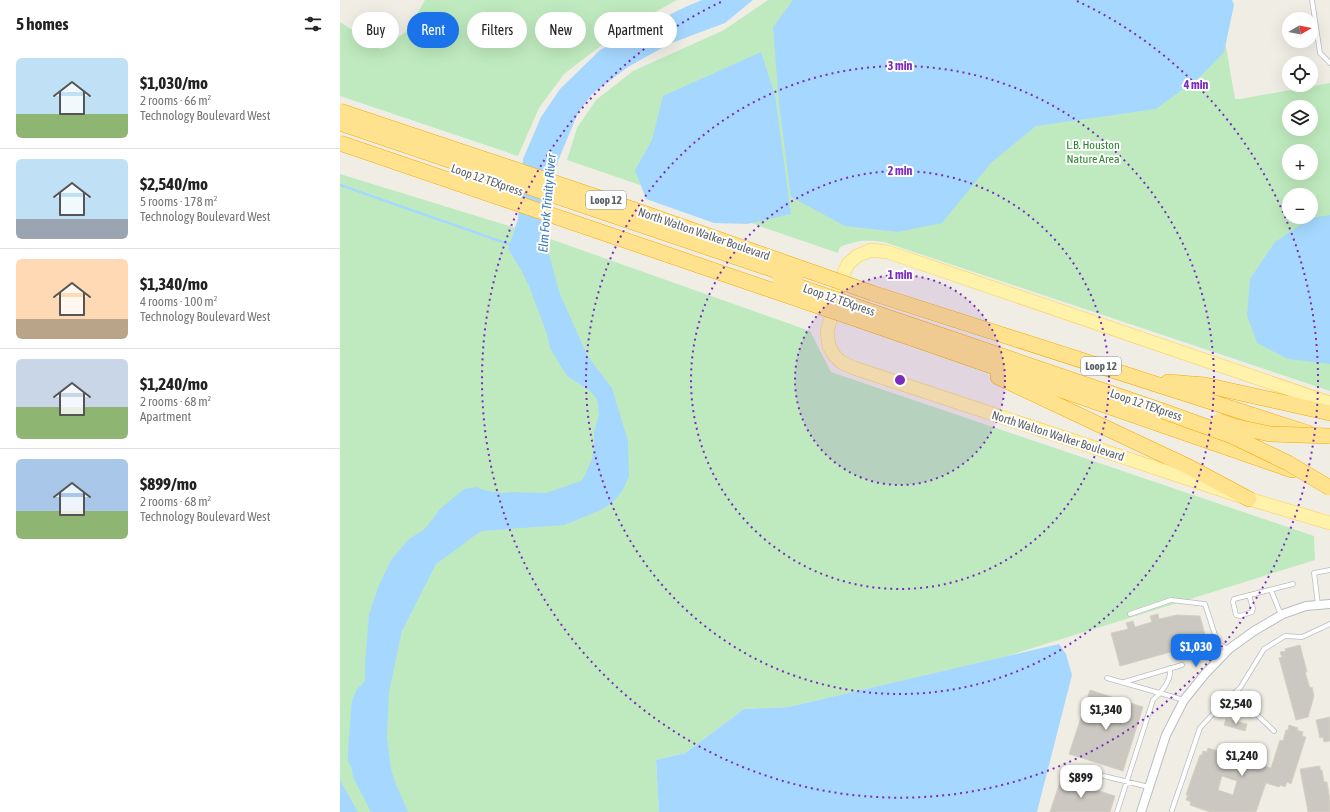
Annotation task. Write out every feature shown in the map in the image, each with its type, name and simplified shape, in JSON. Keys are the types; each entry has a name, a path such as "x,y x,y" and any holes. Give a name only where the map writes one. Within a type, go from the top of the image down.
{"highway":[{"name":"North Walton Walker Boulevard","path":"340,110 606,200 868,306 934,346 1330,483"},
{"name":"Loop 12 TEXpress","path":"340,123 1161,406 1237,427 1270,434 1330,436"},
{"name":"Loop 12 TEXpress","path":"340,130 868,306"},
{"name":"North Walton Walker Boulevard","path":"340,143 868,306 1141,379 1330,440"},
{"path":"934,346 1190,467 1249,499"},
{"path":"1141,379 1205,385 1330,412"},
{"name":"Loop 12 TEXpress","path":"1161,406 1232,436 1288,463 1330,488"}],"main road":[{"name":"North Walton Walker Boulevard","path":"1330,402 888,252 872,250 857,256 848,264 842,277 827,332 829,346 834,355 841,362 854,368 1249,499 1330,523"}],"street":[{"path":"1141,812 1166,735 1184,700 1205,674 1228,650 1254,631 1281,616 1306,606 1330,604"}],"lane":[{"path":"1312,0 1320,53 1330,63"},
{"path":"1318,604 1314,572 1330,570"},
{"path":"1249,595 1253,608 1252,612 1240,616 1236,615 1233,602 1234,599 1249,595 1271,590 1293,584"},
{"path":"1271,590 1281,616"},
{"path":"1130,614 1171,600 1205,604 1218,644 1228,650"},
{"path":"1178,812 1171,811 1200,728 1223,703 1240,688 1264,649 1285,636 1302,637 1330,624"},
{"path":"1124,682 1182,665"},
{"path":"1117,812 1153,700 1161,693 1171,673 1170,668"},
{"path":"1107,678 1184,700"},
{"path":"1234,693 1274,731"},
{"path":"1071,768 1149,787"}],"green space":[{"path":"425,0 677,0 655,12 594,12 594,48 598,48 564,74 539,108 518,156 340,96 340,22 352,30 352,48 399,48 399,37 407,31 407,48 459,48 459,12 418,12"},
{"name":"L.B. Houston Nature Area","path":"768,0 1218,0 1235,99 1282,92 1318,92 1318,85 1330,83 1330,391 884,242 866,241 852,243 840,247 838,253 567,160 577,128 596,100 633,71 724,30"},
{"path":"340,174 542,236 810,331 831,372 1314,536 1315,560 1004,657 788,707 744,709 685,753 656,760 659,812 340,812"}],"water":[{"path":"702,0 753,0 725,23 677,41 677,12 675,12"},
{"path":"793,0 1232,0 1234,5 1224,52 1202,75 1156,109 1036,126 991,163 942,223 898,232 845,226 791,197 779,104 773,27"},
{"name":"Elm Fork Trinity River","path":"604,48 662,48 628,67 592,94 578,113 558,161 544,237 560,294 588,357 612,388 628,441 629,476 623,490 613,502 601,510 564,525 482,531 436,564 402,631 389,692 387,737 391,769 408,812 371,812 353,777 352,769 348,761 348,749 352,700 357,689 365,681 369,614 379,585 391,560 409,539 422,531 440,509 464,489 477,487 483,490 504,493 546,493 581,481 592,459 594,432 599,415 597,399 589,390 567,376 560,365 550,348 547,334 529,286 508,249 518,219 523,159 541,117 560,89 600,50"},
{"path":"761,52 775,95 791,214 747,224 714,223 646,199 635,170 652,140 663,96"},
{"path":"1330,215 1330,364 1288,359 1257,343 1247,315 1250,279 1275,242 1302,224 1318,224 1318,217"},
{"path":"1059,644 1066,654 1072,675 1037,812 659,812 656,760 685,753 744,709 788,707"},
{"path":"340,780 358,812 340,812"}],"building":[{"path":"1158,614 1159,619 1177,615 1200,616 1207,642 1120,666 1111,633 1128,629 1126,623 1133,621 1135,627 1152,622 1150,616"},
{"path":"1300,645 1307,672 1305,672 1310,688 1312,687 1314,696 1308,717 1296,720 1279,658 1282,657 1280,652"},
{"path":"1090,690 1143,707 1123,771 1069,754"},
{"path":"1330,717 1330,741 1324,742 1323,737 1320,738 1316,720"},
{"path":"1226,719 1247,724 1245,731 1224,725"},
{"path":"1289,725 1298,728 1297,730 1303,732 1302,736 1306,737 1291,784 1287,782 1285,787 1280,785 1279,787 1266,783 1256,812 1210,812 1190,805 1191,802 1186,800 1188,795 1186,795 1191,780 1200,755 1202,755 1203,751 1207,752 1208,748 1271,768 1280,740 1283,741 1286,730 1288,730","holes":["1222,776 1237,781 1233,795 1218,790"]},
{"path":"1320,766 1324,782 1327,782 1330,812 1308,812 1300,769"},
{"path":"1061,779 1115,796 1110,812 1050,812"}],"waterway":[{"path":"340,185 511,245"}]}
